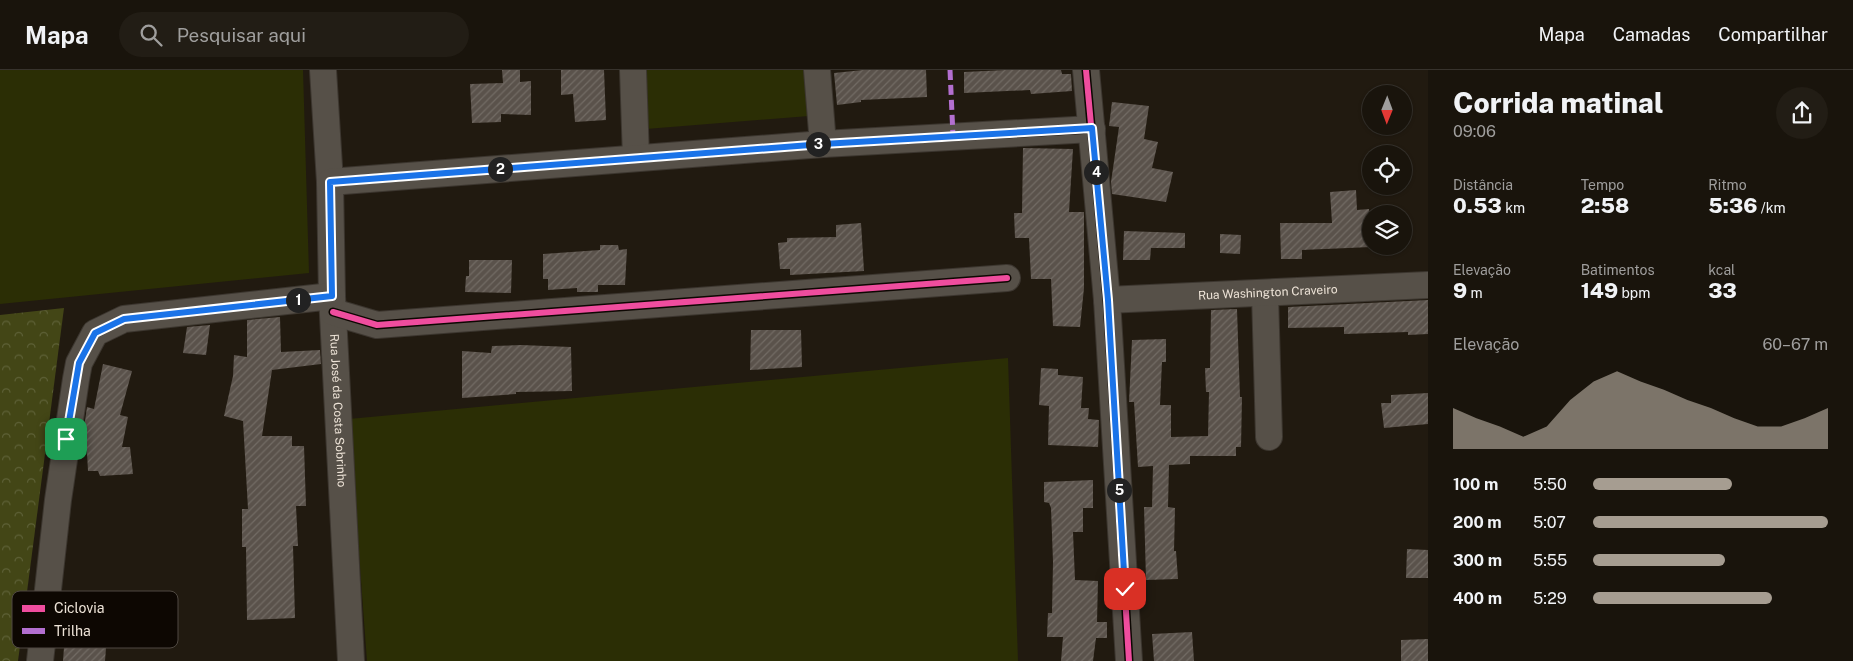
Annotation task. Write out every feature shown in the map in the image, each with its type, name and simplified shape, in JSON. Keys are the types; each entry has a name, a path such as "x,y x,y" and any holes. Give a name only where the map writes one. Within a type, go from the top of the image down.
{"street":[{"name":"Rua José da Costa Sobrinho","path":"324,70 330,182 332,304 351,661"},
{"path":"633,70 636,158"},
{"path":"817,70 823,144"},
{"path":"1086,70 1108,300 1129,661"},
{"path":"330,182 823,144 1092,128"},
{"path":"335,351 377,325 1007,278"},
{"name":"Rua Washington Craveiro","path":"1108,300 1428,285"},
{"path":"1264,294 1269,437"},
{"path":"48,591 58,500 76,379 79,363 95,333 124,319 332,304 377,325"},
{"path":"40,661 41,648"}],"green space":[{"path":"0,70 303,70 309,273 0,304"},
{"path":"642,70 806,70 809,116 646,129"},
{"path":"64,308 27,591 12,591 12,648 20,648 18,661 0,661 0,315"},
{"path":"1008,358 1018,661 367,661 349,419"}],"building":[{"path":"502,70 520,70 520,82 531,81 531,115 501,114 501,122 472,123 470,84 503,83"},
{"path":"561,70 604,70 606,120 575,122 573,94 561,95"},
{"path":"863,70 926,70 927,97 861,100 861,102 837,105 834,73"},
{"path":"1061,70 1062,74 1071,74 1072,91 1031,94 1030,90 964,93 964,72"},
{"path":"1112,102 1149,106 1144,139 1158,142 1152,168 1173,172 1166,202 1112,194 1111,182 1119,127 1109,126"},
{"path":"1023,148 1073,149 1069,212 1084,212 1084,288 1080,327 1053,326 1051,279 1031,279 1029,238 1015,238 1014,213 1022,213"},
{"path":"1356,190 1357,210 1362,210 1362,247 1302,250 1302,259 1281,259 1280,223 1332,223 1330,192"},
{"path":"861,223 864,271 790,275 790,269 780,269 778,243 787,242 787,238 836,237 836,225"},
{"path":"1124,231 1185,233 1185,248 1151,248 1150,260 1123,260"},
{"path":"1220,234 1241,235 1240,254 1220,253"},
{"path":"600,245 618,245 619,250 627,249 625,285 598,285 598,292 577,292 577,288 548,290 548,279 543,279 543,254 600,250"},
{"path":"469,260 512,260 511,293 465,292 466,276 469,276"},
{"path":"1428,300 1428,334 1408,335 1408,332 1344,334 1344,327 1288,328 1288,307"},
{"path":"1237,309 1240,397 1242,397 1241,447 1236,447 1236,456 1190,456 1190,464 1169,465 1168,507 1175,508 1174,551 1176,551 1178,579 1146,580 1144,507 1152,507 1153,466 1138,467 1134,402 1129,402 1132,340 1166,339 1166,362 1162,362 1160,405 1171,405 1171,437 1208,436 1209,392 1206,392 1205,368 1210,368 1211,310"},
{"path":"280,317 281,352 320,350 321,364 272,370 262,436 292,436 292,446 304,446 306,506 296,506 298,546 293,546 295,618 247,620 246,547 242,547 242,509 248,509 243,421 224,416 233,376 234,355 247,357 247,320"},
{"path":"210,325 206,355 183,353 187,327"},
{"path":"751,330 801,330 802,367 750,370"},
{"path":"492,346 571,347 572,391 516,392 516,394 462,398 462,351 491,353"},
{"path":"103,364 132,371 120,415 128,417 122,447 130,447 133,474 100,476 98,471 88,471 86,435 83,435 87,407 94,409"},
{"path":"1041,368 1058,369 1058,375 1083,377 1081,408 1089,408 1088,419 1099,420 1098,447 1048,445 1049,406 1039,405"},
{"path":"1428,393 1428,424 1384,428 1381,403 1391,403 1391,395"},
{"path":"1093,480 1093,508 1083,508 1083,532 1073,532 1075,580 1098,581 1097,622 1107,622 1107,638 1096,638 1093,661 1061,661 1063,637 1047,637 1048,613 1052,613 1053,562 1051,508 1049,503 1044,502 1044,482"},
{"path":"1407,549 1428,550 1428,578 1406,578"},
{"path":"1192,632 1194,661 1154,661 1152,634"},
{"path":"1428,639 1428,661 1401,661 1401,640"},
{"path":"64,648 106,648 105,661 63,661"}],"marked path":[{"path":"950,70 953,136"}],"cycle path":[{"path":"1086,70 1107,300 1129,661"},
{"path":"330,182 823,144 1092,129"},
{"path":"333,312 377,325 1007,278"}],"route":[{"path":"66,439 79,363 95,333 124,319 332,296 330,182 823,144 1092,128 1108,300 1125,589"}]}
